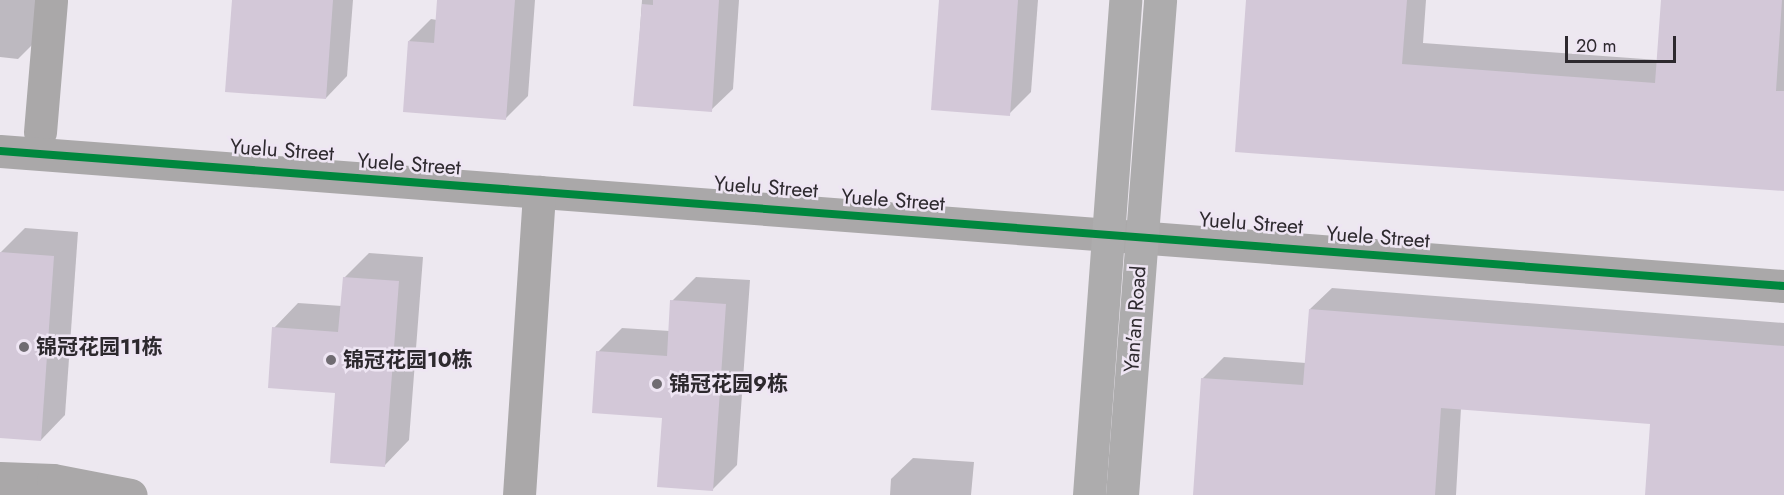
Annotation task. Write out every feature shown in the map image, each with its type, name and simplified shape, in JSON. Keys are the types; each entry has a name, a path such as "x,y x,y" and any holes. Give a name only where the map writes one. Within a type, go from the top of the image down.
{"main road":[{"name":"Yan'an Road","path":"1089,495 1125,0"},
{"name":"Yan'an Road","path":"1122,495 1160,0"}],"street":[{"path":"40,132 51,0"},
{"name":"Yuelu Street","path":"0,129 1108,224"},
{"name":"Yuele Street","path":"0,151 539,192 1142,226 1784,286"},
{"path":"519,495 539,192"},
{"name":"Yuelu Street","path":"1142,226 1784,264"},
{"path":"0,478 53,480 131,495"}],"building":[{"path":"232,0 333,0 326,99 225,92"},
{"path":"437,0 515,0 506,120 403,112 408,41 434,43"},
{"path":"653,0 719,0 712,112 633,106 642,4 653,5"},
{"path":"939,0 1018,0 1010,116 931,110"},
{"path":"1246,0 1407,0 1402,64 1655,83 1661,0 1782,0 1776,91 1784,91 1784,191 1235,152"},
{"name":"锦冠花园11栋","path":"0,252 54,256 41,441 0,438"},
{"name":"锦冠花园10栋","path":"343,277 399,281 385,467 330,463 335,393 268,388 272,327 338,332"},
{"name":"锦冠花园9栋","path":"670,300 726,304 713,491 657,487 662,418 592,413 596,351 667,356"},
{"path":"1309,309 1784,346 1784,495 1645,495 1650,424 1441,408 1435,495 1193,495 1201,378 1303,385"}],"cycle path":[{"path":"0,151 1784,286"}],"place":[{"name":"锦冠花园11栋","path":"24,347"},
{"name":"锦冠花园10栋","path":"331,360"},
{"name":"锦冠花园9栋","path":"657,384"}]}
